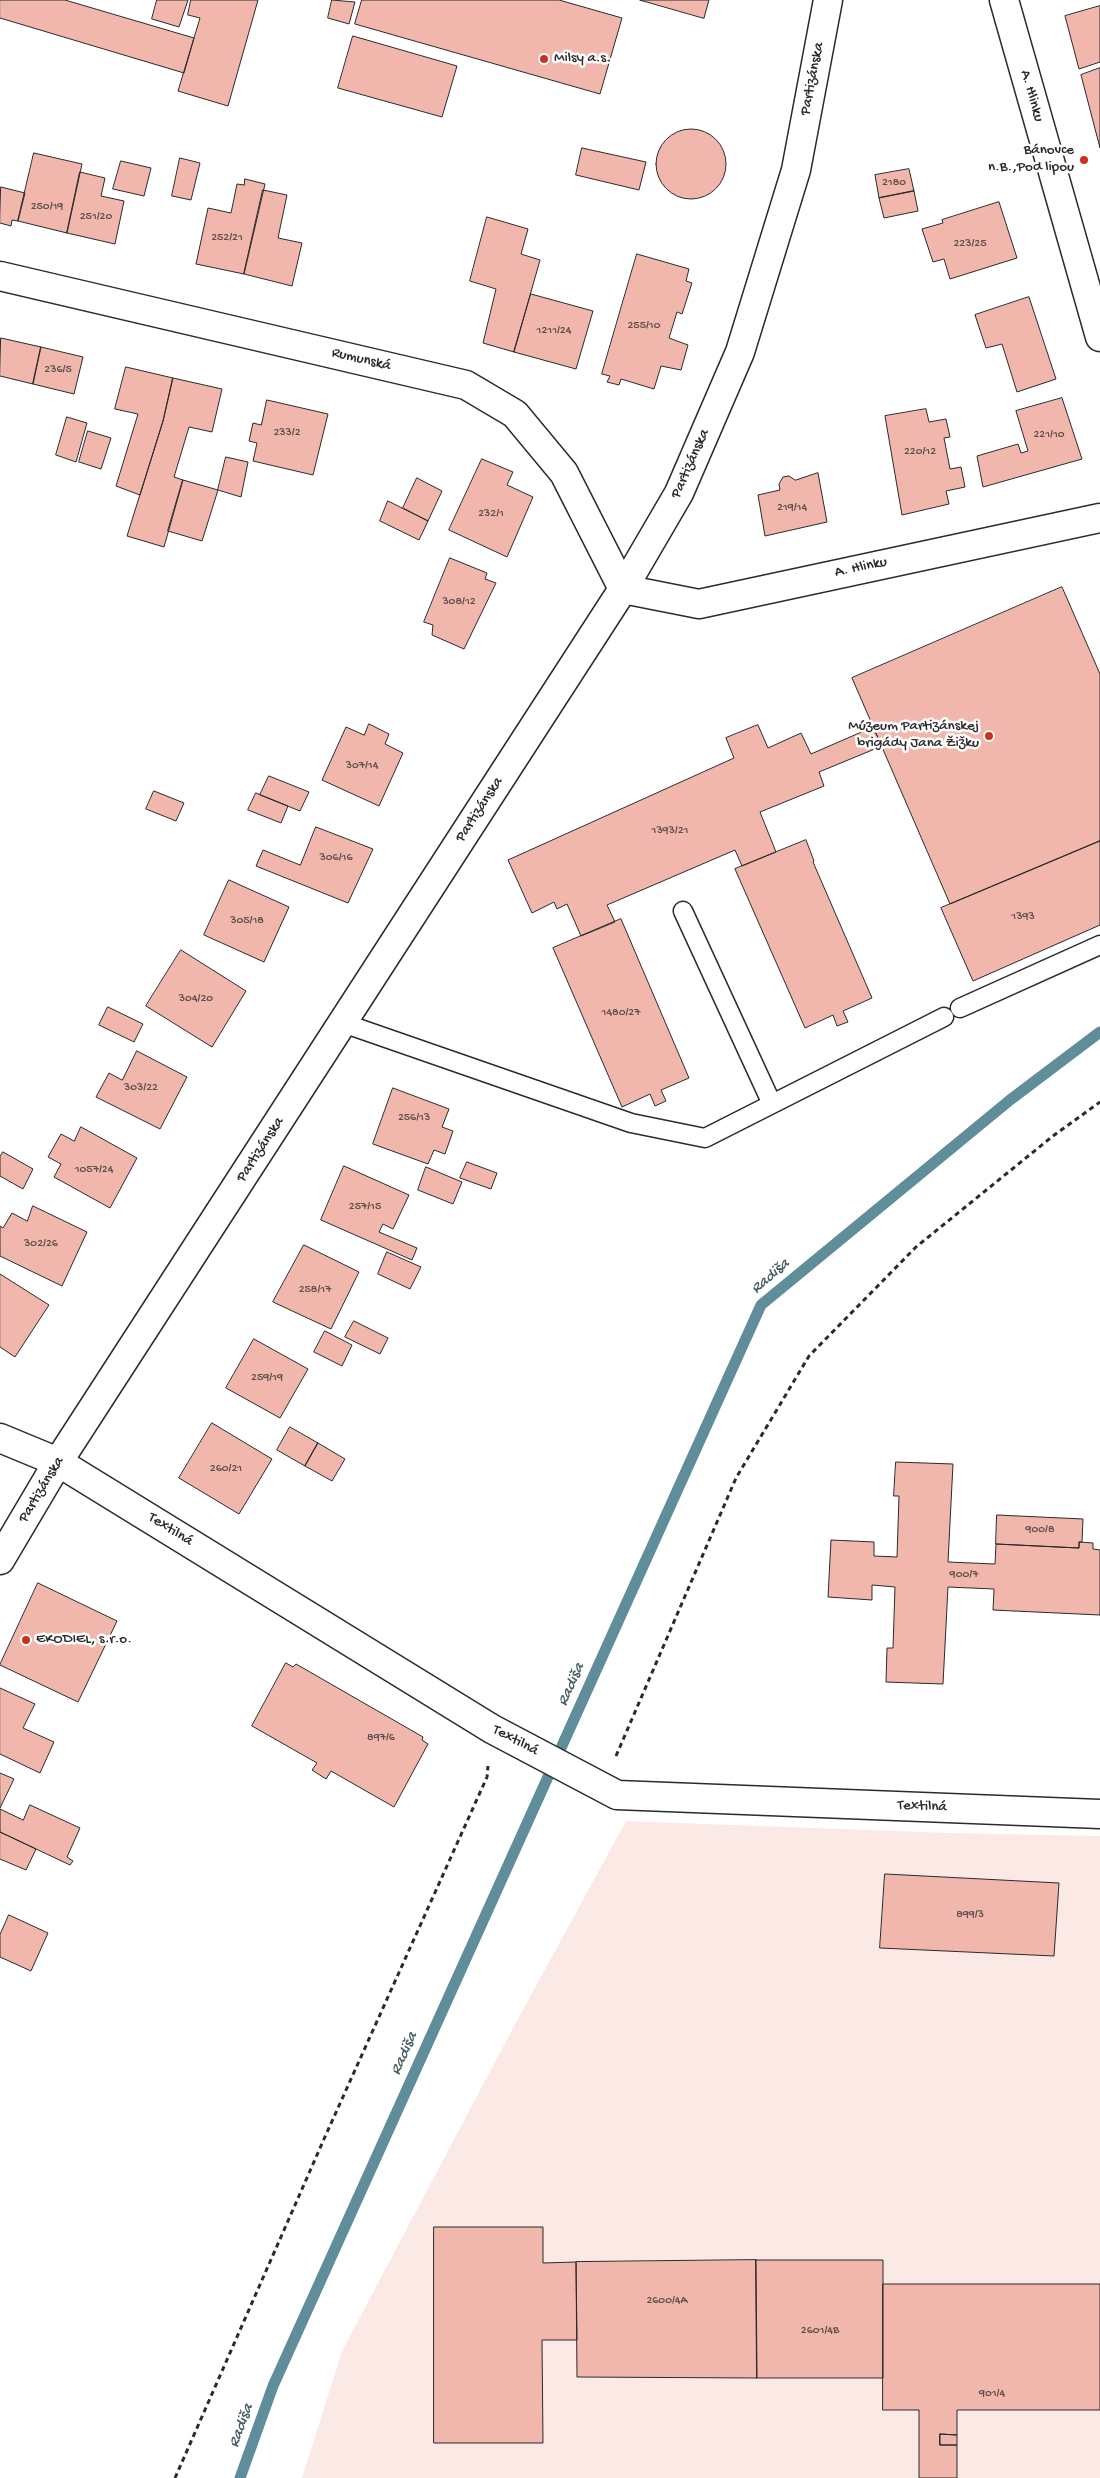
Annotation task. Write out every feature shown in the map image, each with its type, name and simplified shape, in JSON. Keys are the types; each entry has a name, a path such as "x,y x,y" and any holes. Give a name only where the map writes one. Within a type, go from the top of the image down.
{"street":[{"name":"Partizánska","path":"0,1560 58,1462 622,589 679,493 740,352 796,170 828,0"},
{"name":"A. Hlinku","path":"1004,0 1100,337"},
{"name":"Rumunská","path":"0,276 466,385 515,414 564,474 622,589"},
{"name":"A. Hlinku","path":"622,589 699,604 1100,518"},
{"name":"Textilná","path":"0,1438 58,1462 492,1728 610,1791 1100,1814"}],"lane":[{"path":"683,912 772,1104"},
{"path":"960,1008 1100,945"},
{"path":"343,1023 631,1123 705,1138 944,1017"}],"path":[{"path":"610,1791 736,1478 809,1356 916,1246 1053,1136 1100,1102"},
{"path":"175,2478 324,2139 488,1776 492,1728"}],"shaded area":[{"path":"626,1821 949,1833 1100,1836 1100,2478 302,2478 342,2351 513,2028"}],"building":[{"path":"0,0 65,0 194,38 184,73 0,18"},
{"path":"157,0 188,0 179,27 152,19"},
{"path":"191,0 258,0 228,106 178,91 200,18 188,15"},
{"path":"332,0 355,2 349,24 328,18"},
{"name":"Milsy a.s.","path":"362,0 559,0 622,18 600,94 355,24"},
{"path":"640,0 709,0 704,18"},
{"path":"1100,6 1100,62 1079,69 1065,16"},
{"path":"353,36 457,66 442,117 338,88"},
{"path":"1100,68 1100,148 1081,75"},
{"path":"691,129 704,132 716,139 723,151 726,164 723,177 716,189 704,196 691,199 678,196 666,189 659,177 656,164 659,151 666,139 678,132"},
{"path":"582,148 646,162 639,190 576,175"},
{"path":"34,153 82,164 67,233 18,221"},
{"path":"180,158 200,163 191,200 172,196"},
{"path":"121,161 151,168 144,196 113,189"},
{"path":"909,169 914,191 879,198 875,175"},
{"path":"80,172 105,178 101,196 124,201 115,244 67,233"},
{"path":"245,179 265,184 244,274 196,264 208,208 231,213 237,184 244,185"},
{"path":"1,187 25,193 18,221 12,220 11,226 0,223"},
{"path":"263,190 287,195 278,238 302,243 292,286 244,274"},
{"path":"914,191 918,211 884,218 879,198"},
{"path":"999,202 1017,258 950,279 944,259 933,262 922,229 943,223 942,220"},
{"path":"487,217 528,229 521,254 540,260 514,352 483,343 496,289 470,281"},
{"path":"637,254 689,269 686,281 692,283 682,314 677,312 669,338 688,345 681,370 661,366 654,389 621,379 619,385 607,382 610,376 602,374"},
{"path":"531,294 593,311 576,369 514,352"},
{"path":"1029,297 1056,379 1017,392 1002,344 986,348 975,315"},
{"path":"1,338 41,347 33,384 0,376"},
{"path":"41,347 83,357 74,394 33,384"},
{"path":"126,367 173,378 163,421 140,495 116,486 138,414 115,409"},
{"path":"173,378 222,389 212,432 189,427 174,477 183,480 164,547 127,536 163,421"},
{"path":"1062,398 1082,459 983,487 977,456 1018,444 1021,453 1028,451 1016,411"},
{"path":"267,400 328,414 313,475 253,461 257,443 249,441 253,423 261,425"},
{"path":"926,409 929,422 946,419 950,437 944,438 950,469 961,467 965,487 946,491 949,504 902,515 885,416"},
{"path":"67,417 87,423 76,462 56,455"},
{"path":"88,431 111,438 101,469 79,462"},
{"path":"226,457 248,462 241,497 218,490"},
{"path":"482,459 513,472 507,485 533,497 507,557 449,530"},
{"path":"818,473 827,522 765,536 758,495 780,490 779,484 783,477 789,476 795,480"},
{"path":"417,478 442,491 428,521 403,508"},
{"path":"183,480 218,490 202,541 168,531"},
{"path":"388,501 428,521 419,540 380,521"},
{"path":"450,558 487,573 485,579 496,583 464,649 432,635 433,625 424,622"},
{"name":"Múzeum Partizánskej brigády Jana Žižku","path":"1062,587 1100,674 1100,841 950,904 852,678"},
{"path":"369,724 389,734 385,744 403,753 379,806 322,780 346,727 364,735"},
{"path":"758,725 768,748 801,733 811,754 873,727 882,746 819,772 824,786 760,812 776,852 742,866 735,850 607,905 615,922 581,936 567,904 557,909 554,902 532,913 508,860 734,758 726,738"},
{"path":"269,776 309,792 300,811 260,795"},
{"path":"154,791 184,803 176,821 146,809"},
{"path":"256,793 288,806 281,823 248,810"},
{"path":"316,827 373,849 348,903 256,866 263,850 300,865"},
{"path":"806,840 813,862 872,998 843,1011 848,1022 837,1026 833,1015 805,1028 735,869"},
{"path":"1100,841 1100,925 973,981 941,908"},
{"path":"229,880 289,907 264,962 204,935"},
{"path":"621,919 689,1078 661,1090 666,1101 655,1106 650,1094 622,1107 553,948"},
{"path":"181,950 246,991 212,1047 146,1006"},
{"path":"108,1007 143,1024 134,1042 99,1025"},
{"path":"137,1051 187,1077 160,1129 96,1097 109,1073 122,1080"},
{"path":"393,1088 449,1109 442,1127 453,1131 445,1154 434,1150 428,1164 373,1144"},
{"path":"81,1127 137,1158 110,1208 54,1177 61,1164 48,1157 61,1134 74,1141"},
{"path":"3,1152 33,1169 23,1189 0,1176 0,1157"},
{"path":"467,1162 497,1173 491,1189 460,1178"},
{"path":"344,1166 409,1195 393,1229 383,1224 379,1232 417,1248 412,1260 321,1220"},
{"path":"426,1167 462,1182 453,1204 418,1190"},
{"path":"33,1206 87,1232 62,1286 0,1256 0,1226 3,1228 12,1213 27,1221"},
{"path":"304,1245 359,1272 331,1329 273,1302"},
{"path":"387,1252 421,1267 410,1289 378,1274"},
{"path":"0,1274 49,1305 15,1357 0,1347"},
{"path":"354,1321 388,1338 380,1354 345,1337"},
{"path":"325,1331 352,1345 342,1366 314,1352"},
{"path":"254,1339 308,1369 280,1418 226,1388"},
{"path":"212,1423 272,1459 239,1514 179,1478"},
{"path":"290,1427 318,1443 305,1466 277,1450"},
{"path":"318,1443 345,1459 332,1481 305,1466"},
{"path":"896,1462 953,1464 948,1562 995,1564 996,1544 1079,1548 1079,1542 1093,1543 1093,1549 1100,1550 1100,1615 993,1610 994,1589 948,1587 943,1684 886,1682 887,1648 893,1648 895,1587 872,1585 872,1600 828,1597 831,1540 874,1542 874,1556 897,1557 899,1496 894,1496"},
{"path":"997,1515 1083,1519 1082,1542 1079,1542 1079,1548 996,1544"},
{"path":"38,1583 117,1621 78,1702 0,1665"},
{"path":"286,1663 293,1667 296,1664 423,1737 422,1740 428,1744 394,1807 331,1771 326,1779 312,1770 317,1763 252,1726"},
{"path":"0,1688 35,1704 23,1728 54,1742 40,1773 0,1754"},
{"path":"0,1773 14,1779 0,1808"},
{"path":"30,1805 80,1828 67,1857 73,1861 70,1865 0,1832 0,1809 23,1820"},
{"path":"0,1832 36,1849 26,1870 0,1859"},
{"path":"885,1874 1059,1883 1054,1956 880,1948"},
{"path":"9,1915 48,1933 31,1971 0,1957 0,1935"},
{"path":"434,2227 543,2227 543,2263 576,2262 577,2340 542,2340 543,2443 434,2443"},
{"path":"756,2260 757,2378 577,2377 576,2262"},
{"path":"756,2260 883,2260 883,2378 757,2378"},
{"path":"883,2284 1100,2284 1100,2410 957,2410 957,2435 940,2434 940,2445 957,2445 957,2478 919,2478 919,2410 883,2410"},
{"path":"940,2434 957,2435 957,2445 940,2445"}],"waterway":[{"name":"Radiša","path":"240,2478 273,2386 761,1305 1010,1100 1100,1032"}],"place":[{"name":"Milsy a.s.","path":"544,59"},
{"name":"Bánovce n.B.,Pod lipou","path":"1084,160"},
{"name":"Múzeum Partizánskej brigády Jana Žižku","path":"989,736"},
{"name":"EKODIEL, s.r.o.","path":"26,1640"}]}
